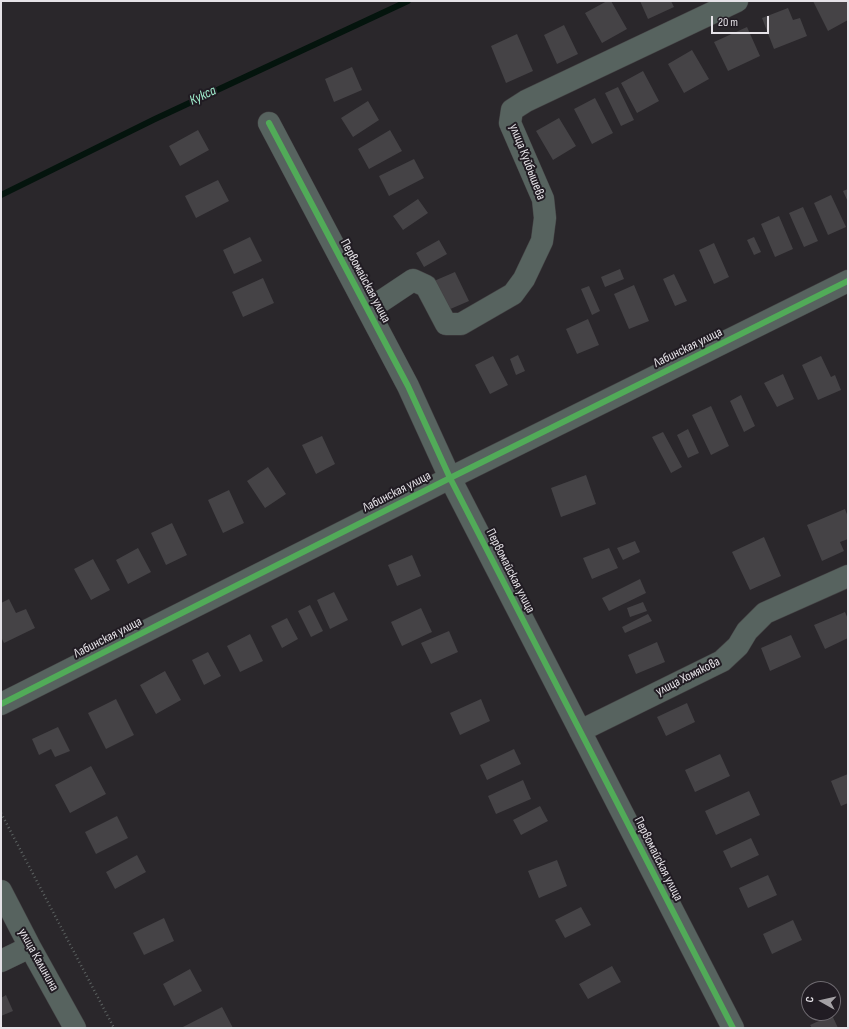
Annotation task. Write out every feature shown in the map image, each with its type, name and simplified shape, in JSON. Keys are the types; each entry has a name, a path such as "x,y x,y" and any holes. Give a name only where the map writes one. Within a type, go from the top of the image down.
{"street":[{"name":"улица Куйбышева","path":"368,310 413,280 426,286 446,324 461,324 513,294 524,280 542,241 545,218 543,199 510,124 512,110 526,101 737,1"},
{"name":"Первомайская улица","path":"269,123 408,386 450,478 733,1028"},
{"name":"Лабинская улица","path":"1,704 450,478 848,281"},
{"name":"улица Хомякова","path":"580,731 722,661 738,646 747,631 765,613 848,576"},
{"name":"улица Калинина","path":"1,891 30,947 76,1028"},
{"path":"1,961 30,947"}],"path":[{"path":"1,814 114,1028"}],"building":[{"path":"607,1 611,1 627,29 602,43 585,13"},
{"path":"640,1 671,1 674,7 648,19"},
{"path":"813,1 848,1 848,20 828,31"},
{"path":"788,8 793,20 800,18 807,36 774,49 762,18"},
{"path":"564,25 578,54 557,64 544,35"},
{"path":"747,27 760,56 728,71 714,42"},
{"path":"517,34 533,71 506,83 491,46"},
{"path":"692,50 709,79 684,93 668,64"},
{"path":"352,67 362,90 334,102 325,79"},
{"path":"643,71 659,101 637,113 621,83"},
{"path":"618,87 634,120 621,126 605,93"},
{"path":"595,98 613,133 592,144 574,109"},
{"path":"368,101 379,120 353,137 341,118"},
{"path":"559,118 576,146 553,160 536,131"},
{"path":"198,130 209,150 180,166 169,146"},
{"path":"390,130 402,151 369,169 358,149"},
{"path":"414,159 424,178 389,196 379,176"},
{"path":"218,180 229,201 196,218 185,196"},
{"path":"848,189 848,202 843,191"},
{"path":"831,195 846,227 828,235 814,203"},
{"path":"418,199 428,213 403,230 393,216"},
{"path":"803,207 818,241 804,247 789,213"},
{"path":"779,216 793,249 775,257 761,224"},
{"path":"250,237 262,261 234,274 223,250"},
{"path":"754,237 761,252 754,255 747,240"},
{"path":"439,240 447,254 424,267 416,253"},
{"path":"714,243 729,277 714,284 699,250"},
{"path":"620,269 624,279 605,287 601,277"},
{"path":"455,272 469,301 448,310 434,281"},
{"path":"674,274 687,301 675,306 663,279"},
{"path":"263,278 274,303 243,317 232,292"},
{"path":"634,285 649,321 629,329 614,294"},
{"path":"589,286 600,311 592,315 581,289"},
{"path":"588,319 599,345 577,354 566,329"},
{"path":"518,355 525,371 516,375 510,359"},
{"path":"493,356 508,385 490,394 475,365"},
{"path":"821,356 831,377 835,375 841,390 818,400 802,365"},
{"path":"783,374 794,399 777,407 764,383"},
{"path":"741,395 755,426 744,432 730,401"},
{"path":"711,406 729,446 711,455 692,415"},
{"path":"688,429 699,453 688,458 677,435"},
{"path":"663,432 682,467 671,473 652,437"},
{"path":"322,436 335,464 316,474 302,445"},
{"path":"268,467 286,494 265,508 247,481"},
{"path":"586,475 596,504 561,517 551,488"},
{"path":"229,490 244,523 223,533 208,500"},
{"path":"845,509 848,517 848,539 840,542 844,551 822,561 807,525"},
{"path":"172,523 187,555 166,565 151,533"},
{"path":"764,537 781,576 750,590 732,552"},
{"path":"635,541 640,552 623,560 617,548"},
{"path":"138,548 151,572 128,584 116,560"},
{"path":"609,548 618,568 592,579 583,558"},
{"path":"412,555 421,576 397,586 388,565"},
{"path":"93,559 110,590 91,600 74,569"},
{"path":"640,579 646,593 609,611 602,598"},
{"path":"334,592 348,620 330,629 317,600"},
{"path":"9,599 16,613 26,609 35,628 4,643 1,637 1,603"},
{"path":"643,602 647,611 630,617 627,608"},
{"path":"310,605 323,631 311,637 298,611"},
{"path":"421,608 432,632 402,646 391,622"},
{"path":"845,612 848,619 848,638 825,649 814,625"},
{"path":"648,614 652,621 625,633 622,627"},
{"path":"287,618 298,639 282,648 271,626"},
{"path":"449,631 458,652 431,664 421,643"},
{"path":"250,634 263,661 240,672 227,646"},
{"path":"791,635 801,657 770,671 761,648"},
{"path":"657,642 665,662 636,674 628,655"},
{"path":"208,652 221,676 204,685 192,660"},
{"path":"165,671 181,700 156,714 140,685"},
{"path":"116,699 134,735 106,749 88,713"},
{"path":"481,699 490,721 460,735 450,713"},
{"path":"687,703 695,722 666,736 657,717"},
{"path":"58,727 70,751 55,757 51,749 39,755 32,739"},
{"path":"514,749 521,764 487,780 480,765"},
{"path":"720,754 730,776 695,792 685,770"},
{"path":"91,766 106,794 70,813 55,785"},
{"path":"848,774 848,803 841,806 831,781"},
{"path":"523,780 531,799 496,814 488,796"},
{"path":"749,791 760,815 716,835 705,811"},
{"path":"540,806 548,821 521,835 513,820"},
{"path":"117,816 128,838 96,854 85,832"},
{"path":"751,838 759,855 731,868 723,851"},
{"path":"137,855 146,872 115,889 106,872"},
{"path":"557,860 567,886 539,898 528,871"},
{"path":"768,875 777,895 748,908 739,888"},
{"path":"581,907 591,925 565,938 555,920"},
{"path":"164,918 174,941 144,955 133,933"},
{"path":"793,920 802,940 772,954 763,934"},
{"path":"612,966 621,982 588,999 579,984"},
{"path":"190,969 202,991 174,1006 163,984"},
{"path":"6,995 13,1011 1,1016 1,998"},
{"path":"222,1007 233,1028 181,1028"},
{"path":"819,1021 835,1021 838,1028 812,1028 810,1025"}],"waterway":[{"name":"Кукса","path":"1,195 155,119 408,1"}],"cycle path":[{"path":"269,123 408,386 450,478 733,1028"},
{"path":"1,704 450,478 848,281"}]}
